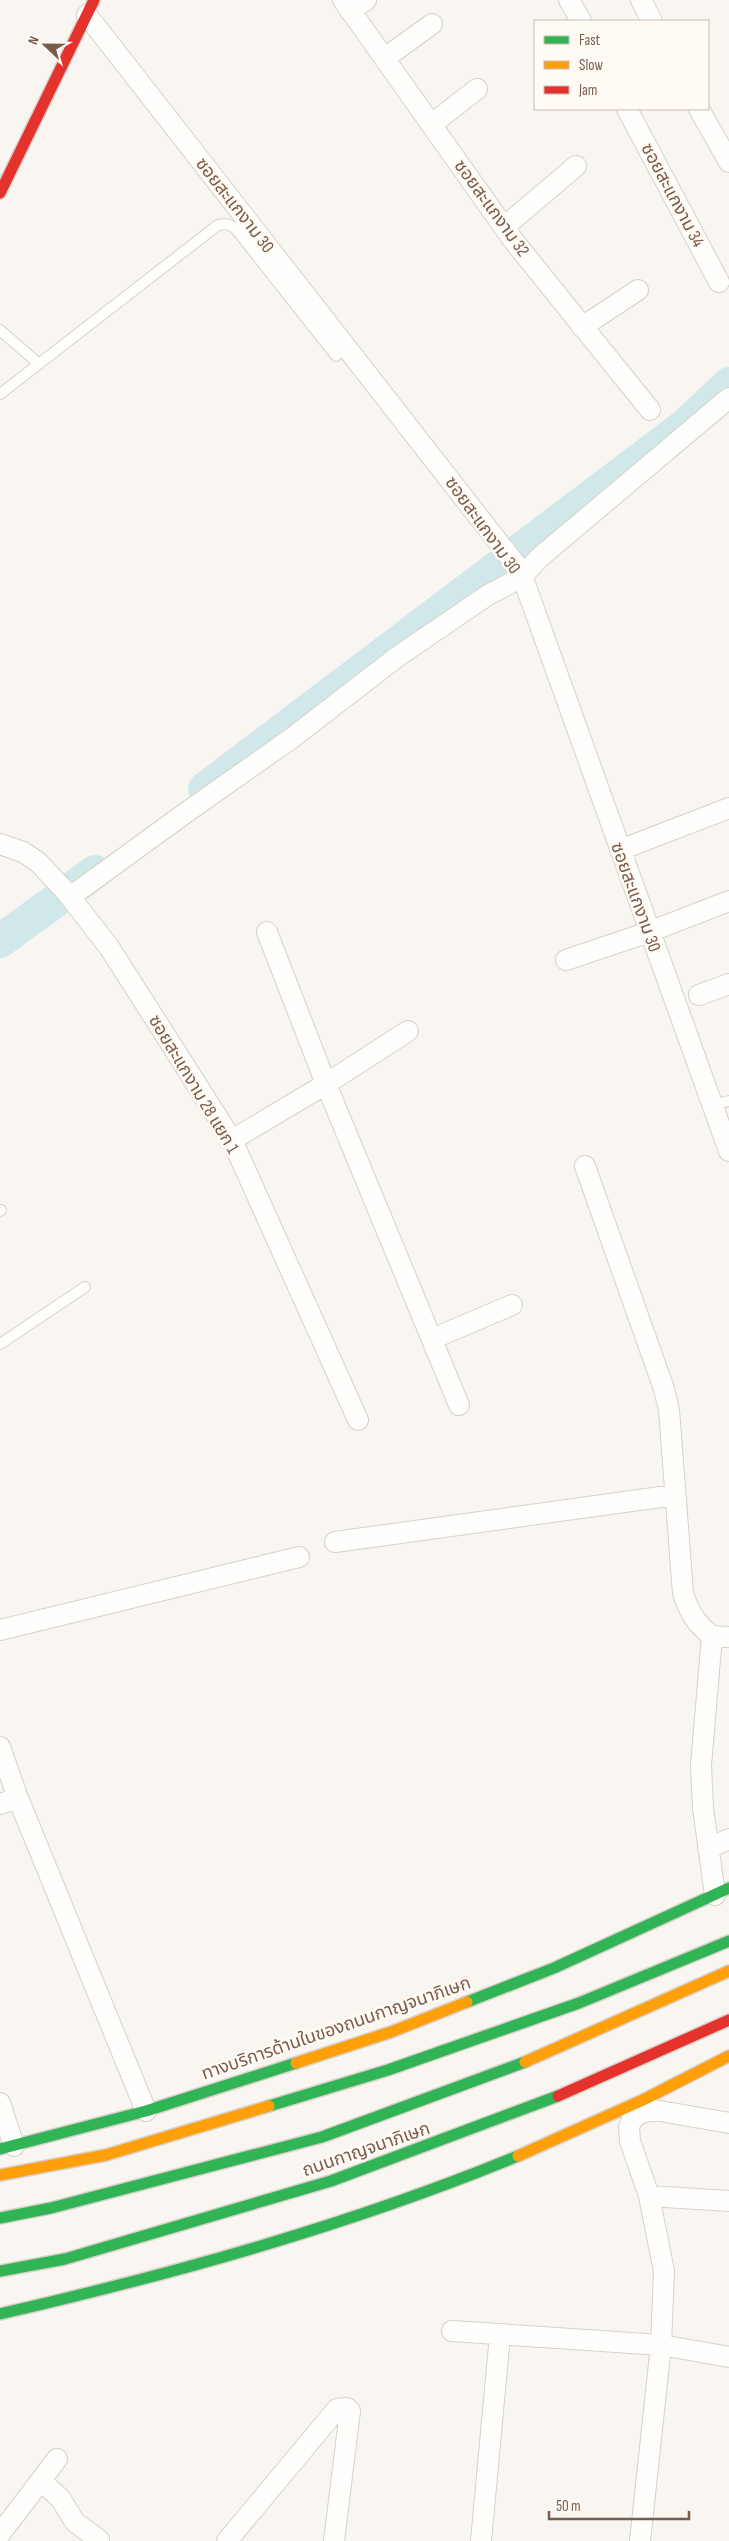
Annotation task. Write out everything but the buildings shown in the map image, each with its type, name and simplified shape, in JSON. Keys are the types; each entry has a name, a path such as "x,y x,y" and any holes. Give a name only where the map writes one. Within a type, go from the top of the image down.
{"main road":[{"path":"0,193 90,8"},
{"name":"ทางบริการด้านในของถนนกาญจนาภิเษก","path":"7,2147 146,2111 391,2032 554,1968 722,1892"},
{"path":"0,2175 106,2155 388,2070 579,2003 729,1941"},
{"name":"ถนนกาญจนาภิเษก","path":"0,2218 51,2208 322,2137 543,2055 729,1971"},
{"name":"ถนนกาญจนาภิเษก","path":"0,2271 65,2258 331,2181 554,2098 729,2020"},
{"path":"0,2314 221,2260 295,2238 421,2195 583,2129 729,2056"}],"street":[{"path":"569,0 580,20"},
{"path":"641,0 651,20"},
{"name":"ซอยสะแกงาม 32","path":"353,4 385,58 504,227 650,410"},
{"name":"ซอยสะแกงาม 30","path":"90,8 494,534 521,573 649,932 720,1103 729,1151"},
{"path":"385,58 432,24"},
{"path":"432,124 477,89"},
{"name":"ซอยสะแกงาม 34","path":"628,110 719,282"},
{"path":"700,110 729,162"},
{"path":"504,227 576,166"},
{"path":"582,326 638,290"},
{"path":"69,895 292,738 397,657 521,573 729,398"},
{"path":"620,850 729,808"},
{"name":"ซอยสะแกงาม 28 แยก 1","path":"0,844 23,852 48,871 69,895 109,947 232,1140 358,1420"},
{"path":"566,960 649,932 729,901"},
{"path":"267,932 326,1084 459,1404"},
{"path":"699,994 729,984"},
{"path":"232,1140 326,1084 408,1031"},
{"path":"585,1166 664,1389 673,1431 683,1593 688,1608 697,1624 721,1637 701,1765 708,1848 722,1892"},
{"path":"432,1339 512,1305"},
{"path":"335,1542 676,1495"},
{"path":"0,1630 299,1558"},
{"path":"0,1747 9,1801 146,2111"},
{"path":"708,1848 729,1839"},
{"path":"0,2104 7,2147"},
{"path":"640,2541 661,2345 664,2271 648,2196 630,2141 629,2127 632,2119 641,2113 654,2110 729,2123"},
{"path":"648,2196 729,2201"},
{"path":"452,2331 661,2345 729,2357"},
{"path":"481,2541 500,2335"},
{"path":"227,2541 337,2409 341,2407 347,2408 350,2411 334,2541"},
{"path":"0,2534 58,2459"},
{"path":"41,2481 60,2498 75,2522 99,2540"}],"lane":[{"path":"0,394 218,225 227,224 235,228 336,356"},
{"path":"0,330 39,364"},
{"path":"0,1344 85,1287"}],"waterway":[{"path":"205,789 687,424 729,384"},
{"path":"0,941 95,872"}],"traffic: fast":[{"path":"467,2002 554,1968 729,1888"},
{"path":"269,2106 388,2070 579,2003 729,1941"},
{"path":"0,2218 51,2208 322,2137 525,2062"},
{"path":"0,2149 146,2111 296,2063"},
{"path":"0,2271 65,2259 331,2181 558,2096"},
{"path":"0,2314 132,2282 262,2246 391,2204 518,2156"}],"traffic: slow":[{"path":"525,2062 729,1971"},
{"path":"296,2063 391,2032 467,2002"},
{"path":"518,2156 643,2100 729,2056"},
{"path":"0,2175 106,2155 269,2106"}],"traffic: jam":[{"path":"0,193 94,0"},
{"path":"558,2096 729,2020"}]}
